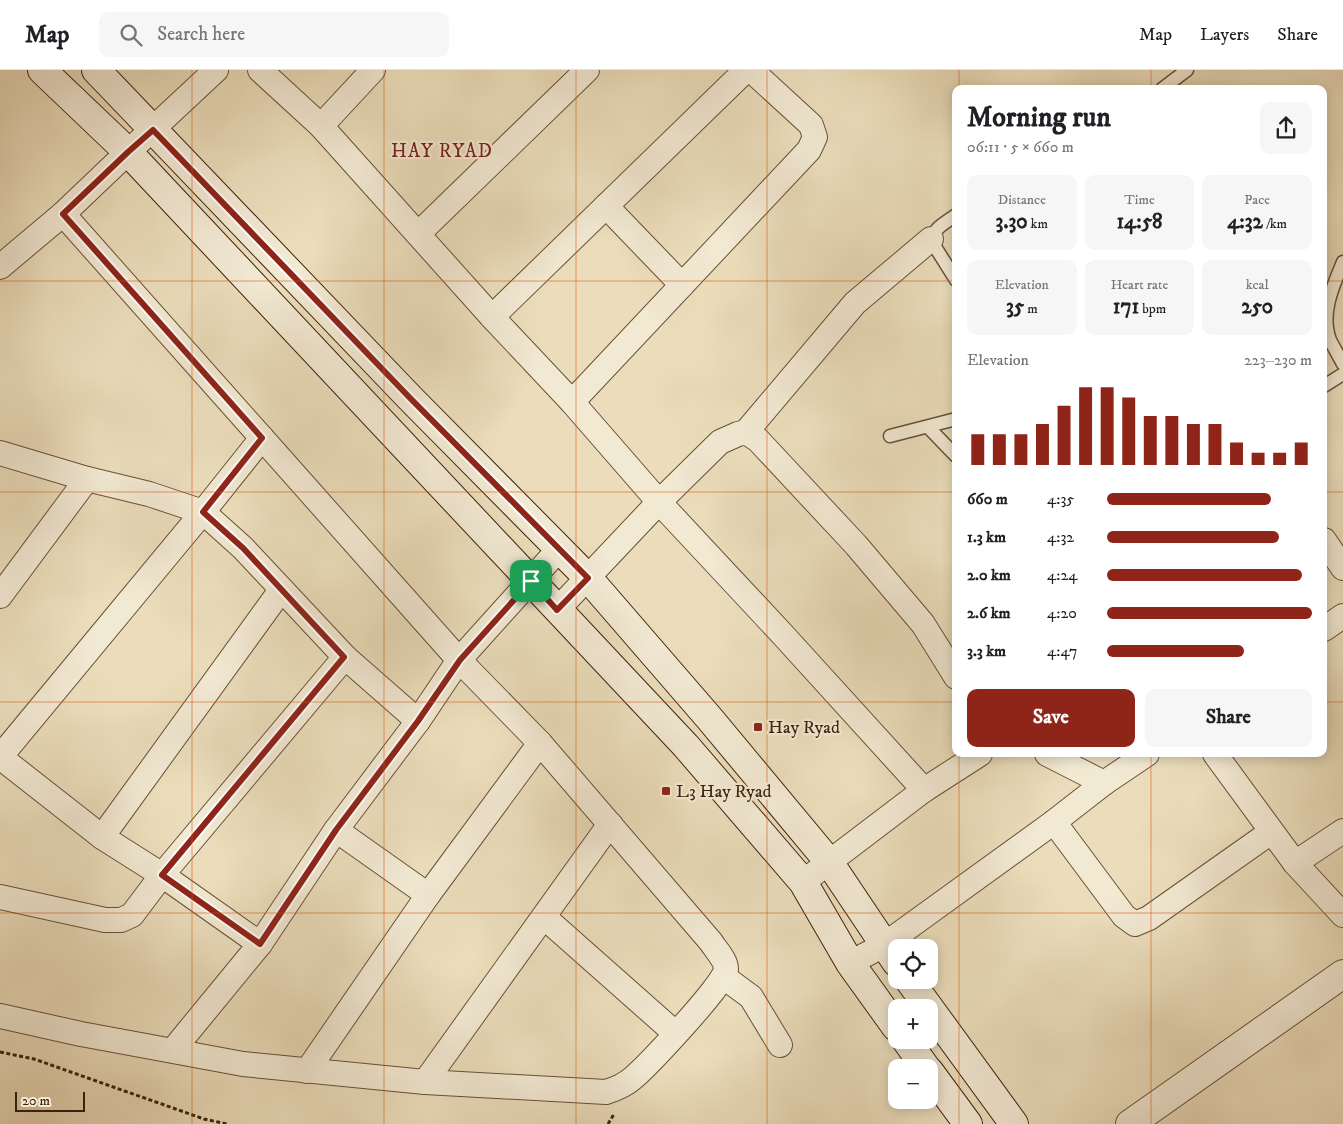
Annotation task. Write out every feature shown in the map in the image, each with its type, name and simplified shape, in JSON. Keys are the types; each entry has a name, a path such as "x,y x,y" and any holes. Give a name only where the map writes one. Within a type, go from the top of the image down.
{"main road":[{"path":"42,70 128,152 686,746 803,882 850,963 888,1015"},
{"path":"96,70 410,398 588,578 710,719 829,862 888,951"},
{"path":"1130,1124 1343,974"},
{"path":"916,989 1014,1124"},
{"path":"938,1083 968,1124"}],"street":[{"path":"0,267 63,214 216,70"},
{"path":"260,70 321,126 492,317 572,402 659,502 924,790"},
{"path":"321,126 374,70"},
{"path":"418,234 587,70"},
{"path":"492,317 746,70"},
{"path":"572,402 804,157 815,137 811,125 751,70"},
{"path":"606,206 682,285"},
{"path":"0,1016 81,1034 243,1064 425,1082 606,1092 619,1088 633,1078 714,990 724,977 726,968 711,942 540,743 460,660 63,214"},
{"path":"557,610 659,502 720,442 746,432 855,303 931,239"},
{"path":"746,432 758,440 856,545 923,624 952,671"},
{"path":"260,944 162,875 102,836 0,757 262,438"},
{"path":"0,453 87,479 149,494 203,512 243,548 344,657 418,721"},
{"path":"0,596 87,479"},
{"path":"1327,544 1343,568"},
{"path":"173,1050 260,944 336,830 418,721 460,660 560,548"},
{"path":"102,836 282,590"},
{"path":"1327,627 1343,616"},
{"path":"0,897 105,920 121,920 132,915 162,875 344,657"},
{"path":"307,1071 428,895 540,743"},
{"path":"803,882 924,790 975,757"},
{"path":"1053,757 1104,783"},
{"path":"909,939 1104,783 1143,757"},
{"path":"1217,757 1294,863 1343,915"},
{"path":"1054,822 1124,916 1135,924 1149,918 1271,832"},
{"path":"425,1082 610,824"},
{"path":"336,830 428,895"},
{"path":"1294,863 1343,831"},
{"path":"544,917 675,1033"},
{"path":"850,963 888,954"},
{"path":"724,977 751,997 780,1045"}],"lane":[{"path":"1167,85 1186,70"},
{"path":"952,218 934,231 931,239 952,274"},
{"path":"1327,310 1330,294 1343,262"},
{"path":"1327,322 1330,339 1343,364"},
{"path":"1327,384 1343,374"},
{"path":"890,436 952,420"},
{"path":"928,427 952,452"}],"path":[{"path":"0,1052 34,1059 204,1118 227,1124"}],"place":[{"name":"Hay Ryad","path":"758,727"},
{"name":"L3 Hay Ryad","path":"666,791"}],"district":[{"name":"HAY RYAD","path":"442,150"}],"route":[{"path":"153,130 410,398 588,578 557,610 531,581 460,660 418,721 336,830 260,944 162,875 344,657 243,548 203,512 262,438 63,214 153,130"}]}
